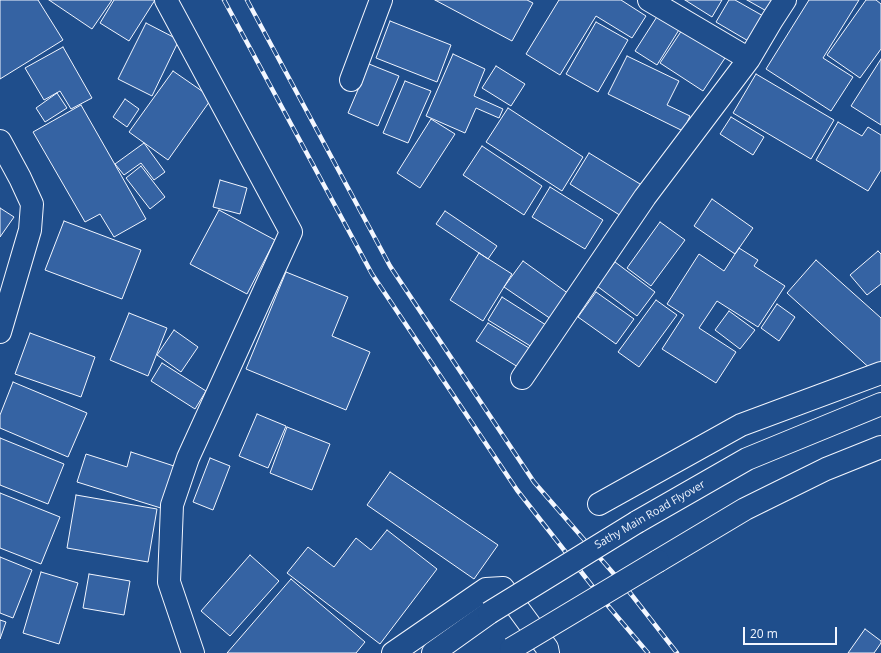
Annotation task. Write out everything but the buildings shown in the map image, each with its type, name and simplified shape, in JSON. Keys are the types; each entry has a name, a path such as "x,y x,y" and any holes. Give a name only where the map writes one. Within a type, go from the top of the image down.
{"main road":[{"path":"166,0 291,232 188,458 172,505 169,582 193,653"},
{"path":"351,80 381,0"},
{"path":"649,0 749,59"},
{"path":"522,378 645,197 749,59 785,0"},
{"path":"0,141 32,204 30,230 0,332"},
{"path":"599,504 741,425 881,373"},
{"name":"Sathy Main Road Flyover","path":"433,653 490,613 637,522 733,467 881,404"},
{"path":"503,653 745,509 826,469 881,447"},
{"path":"393,653 486,590 503,588 547,648 548,653"}],"railway":[{"path":"224,0 372,274 517,490 604,601 648,653"},
{"path":"247,0 390,266 534,482 627,589 677,653"}]}
